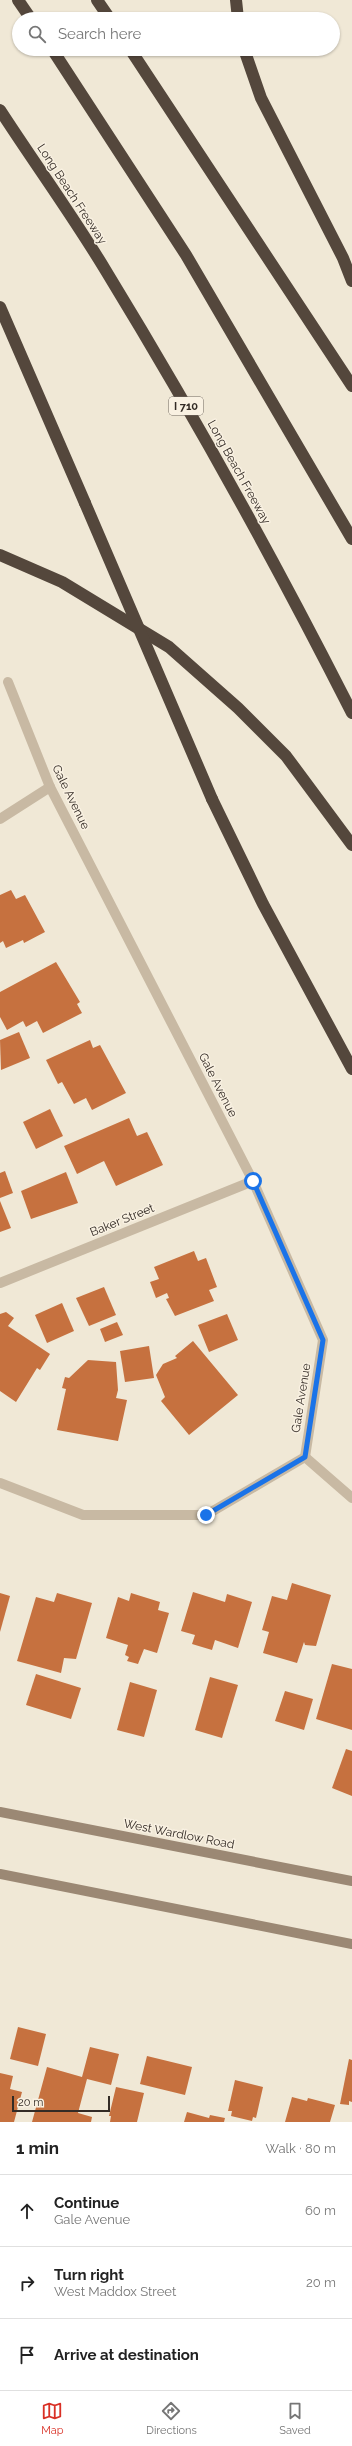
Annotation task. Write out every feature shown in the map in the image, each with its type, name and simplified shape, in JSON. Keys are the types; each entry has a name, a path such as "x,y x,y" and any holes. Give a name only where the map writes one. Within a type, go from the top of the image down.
{"highway":[{"path":"18,0 26,12"},
{"path":"97,0 105,12"},
{"path":"236,0 237,12"},
{"path":"57,56 186,255 352,539"},
{"path":"135,56 352,386"},
{"path":"246,56 261,98 343,258 352,281"},
{"name":"Long Beach Freeway","path":"0,110 106,270 206,441 310,631 352,713"},
{"path":"0,307 212,799 263,904 352,1069"},
{"path":"0,555 62,582 170,647 238,708 286,756 352,845"}],"main road":[{"name":"West Wardlow Road","path":"0,1812 352,1881"},
{"path":"0,1874 352,1944"}],"street":[{"name":"Gale Avenue","path":"8,682 50,787 253,1181 323,1340 305,1457"},
{"path":"0,819 50,787"},
{"name":"Baker Street","path":"0,1283 253,1181"},
{"path":"0,1483 83,1515 206,1515 305,1457 352,1498"}],"building":[{"path":"11,890 16,899 25,895 45,932 24,943 23,940 6,948 3,941 0,943 0,895"},
{"path":"56,962 80,1002 77,1004 82,1013 43,1033 37,1021 26,1027 23,1021 7,1030 0,1017 0,992"},
{"path":"19,1032 30,1058 1,1070 0,1040"},
{"path":"90,1040 93,1048 100,1045 126,1093 92,1110 86,1098 74,1104 62,1082 58,1084 46,1060"},
{"path":"50,1109 63,1136 36,1149 23,1122"},
{"path":"129,1118 137,1136 147,1132 163,1165 116,1186 104,1161 77,1174 64,1146"},
{"path":"5,1171 13,1193 0,1198 0,1173"},
{"path":"66,1172 78,1203 31,1219 21,1191"},
{"path":"0,1201 11,1228 0,1232"},
{"path":"194,1251 198,1261 206,1258 217,1287 209,1290 214,1301 175,1316 166,1299 169,1298 167,1293 156,1298 150,1282 159,1279 154,1267"},
{"path":"104,1287 116,1315 89,1326 76,1298"},
{"path":"62,1303 74,1331 47,1343 35,1315"},
{"path":"6,1312 14,1318 8,1326 50,1354 40,1370 37,1368 16,1402 0,1391 0,1314"},
{"path":"227,1314 238,1340 209,1352 198,1325"},
{"path":"117,1322 123,1335 105,1342 100,1329"},
{"path":"193,1341 238,1395 189,1435 161,1401 165,1397 156,1375 163,1364 177,1358 175,1356"},
{"path":"149,1346 154,1378 125,1382 120,1351"},
{"path":"88,1360 116,1362 118,1390 116,1398 127,1400 118,1441 57,1430 66,1389 62,1388 65,1377 69,1378"},
{"path":"292,1583 331,1595 316,1646 305,1645 304,1642 297,1663 263,1653 269,1632 262,1630 272,1596 287,1600"},
{"path":"193,1592 225,1602 227,1594 252,1602 238,1648 215,1640 212,1650 192,1644 195,1635 181,1631"},
{"path":"0,1593 10,1596 0,1632"},
{"path":"57,1593 92,1603 76,1659 64,1658 61,1673 17,1661 36,1597 54,1602"},
{"path":"131,1593 160,1602 158,1610 169,1613 157,1653 144,1649 138,1664 127,1661 129,1657 125,1655 128,1645 106,1638 118,1597 129,1601"},
{"path":"332,1664 352,1669 352,1730 316,1719"},
{"path":"36,1674 81,1688 71,1719 26,1705"},
{"path":"210,1677 238,1685 222,1738 195,1730"},
{"path":"130,1682 157,1690 144,1737 117,1730"},
{"path":"285,1691 313,1699 304,1730 275,1721"},
{"path":"346,1749 352,1751 352,1796 332,1788"},
{"path":"18,2027 46,2034 38,2066 10,2059"},
{"path":"90,2047 119,2054 111,2085 87,2079 78,2113 92,2117 91,2122 32,2122 47,2067 82,2077"},
{"path":"147,2056 192,2067 185,2095 140,2084"},
{"path":"349,2059 352,2060 352,2102 349,2101 349,2105 340,2104"},
{"path":"0,2073 13,2076 10,2089 22,2092 14,2122 0,2122"},
{"path":"235,2080 263,2087 256,2118 253,2117 252,2121 231,2116 232,2111 228,2111"},
{"path":"116,2087 144,2093 137,2122 110,2122 111,2116 109,2116"},
{"path":"292,2097 307,2101 308,2098 335,2105 330,2122 285,2122"},
{"path":"187,2112 209,2118 210,2115 225,2118 224,2122 184,2122"}],"route":[{"path":"206,1515 305,1457 323,1340 253,1181"}]}
